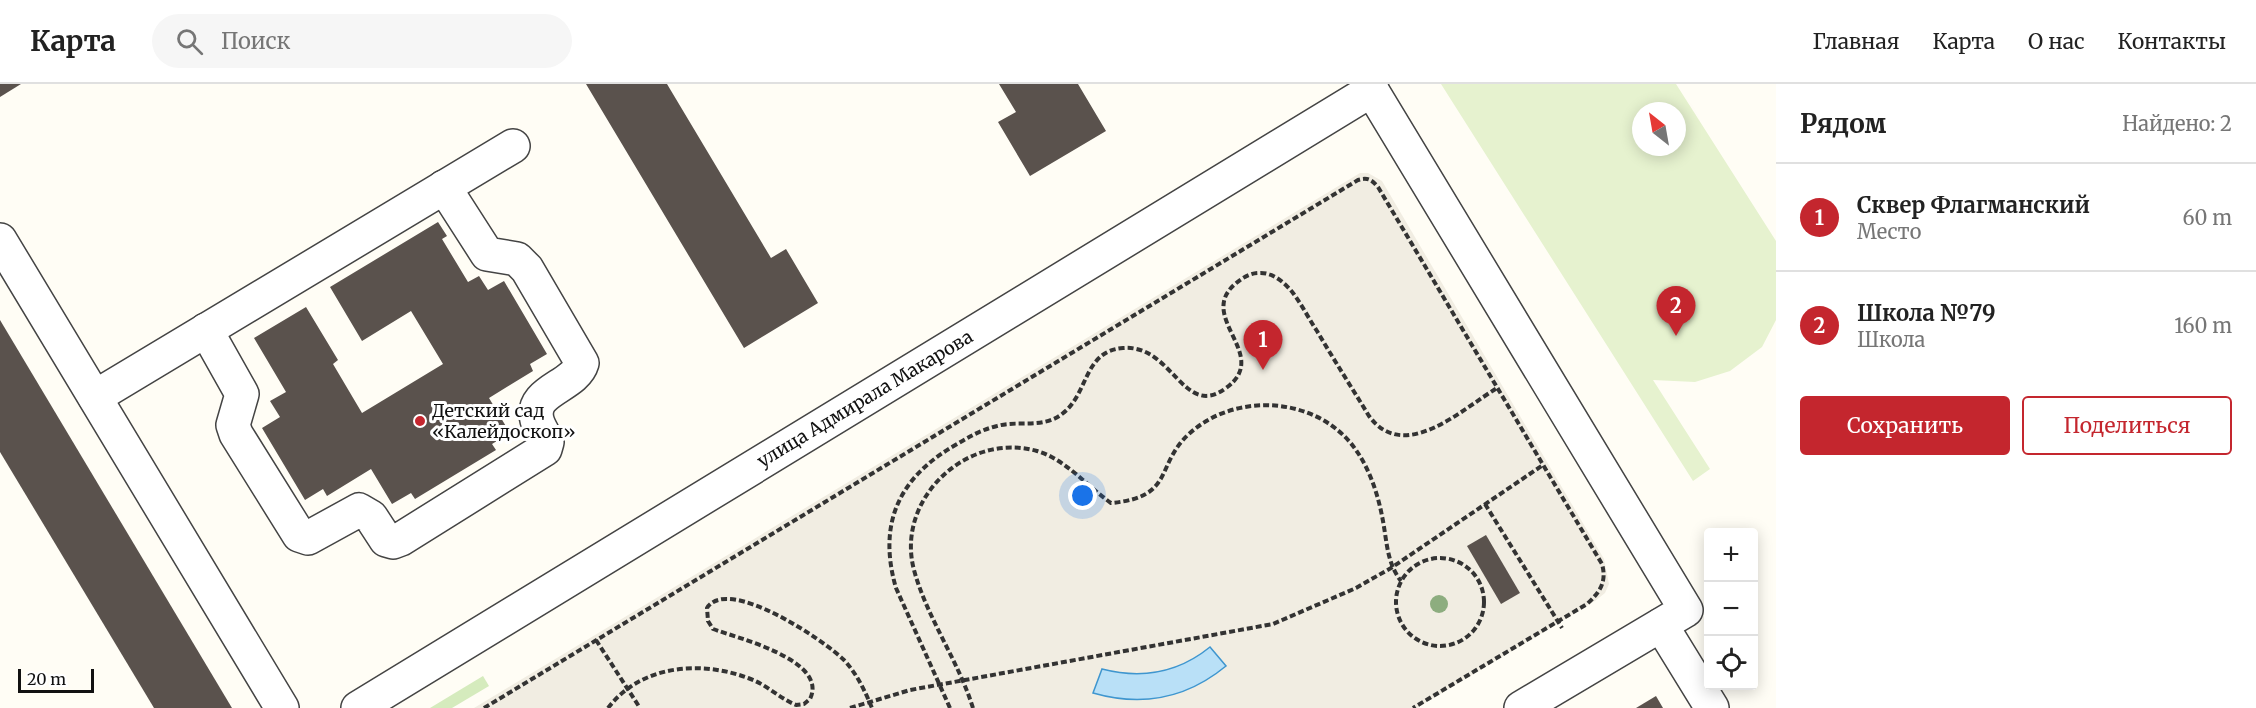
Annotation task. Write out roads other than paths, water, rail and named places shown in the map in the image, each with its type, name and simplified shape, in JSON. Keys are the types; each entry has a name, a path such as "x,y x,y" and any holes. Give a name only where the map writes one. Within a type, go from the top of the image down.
{"street":[{"path":"1370,87 1673,617 1712,708"},
{"name":"улица Адмирала Макарова","path":"358,708 1370,87"},
{"path":"95,397 513,146"},
{"path":"206,330 242,394 233,425 236,434 299,535 308,538 359,510 371,517 386,540 393,542 410,533 545,449 548,442 536,418 538,405 548,393 572,379 579,372 582,363 527,268 517,259 487,254 444,187"},
{"path":"0,240 282,708"},
{"path":"1521,708 1673,617"}],"water":[{"path":"1210,647 1226,666 1211,677 1179,693 1163,697 1129,699 1093,693 1102,669 1131,673 1159,672 1185,663"}],"place":[{"name":"Школа №79","path":"1676,336"},
{"name":"Сквер Флагманский","path":"1263,370"},
{"name":"Детский сад «Калейдоскоп»","path":"420,421"}]}
